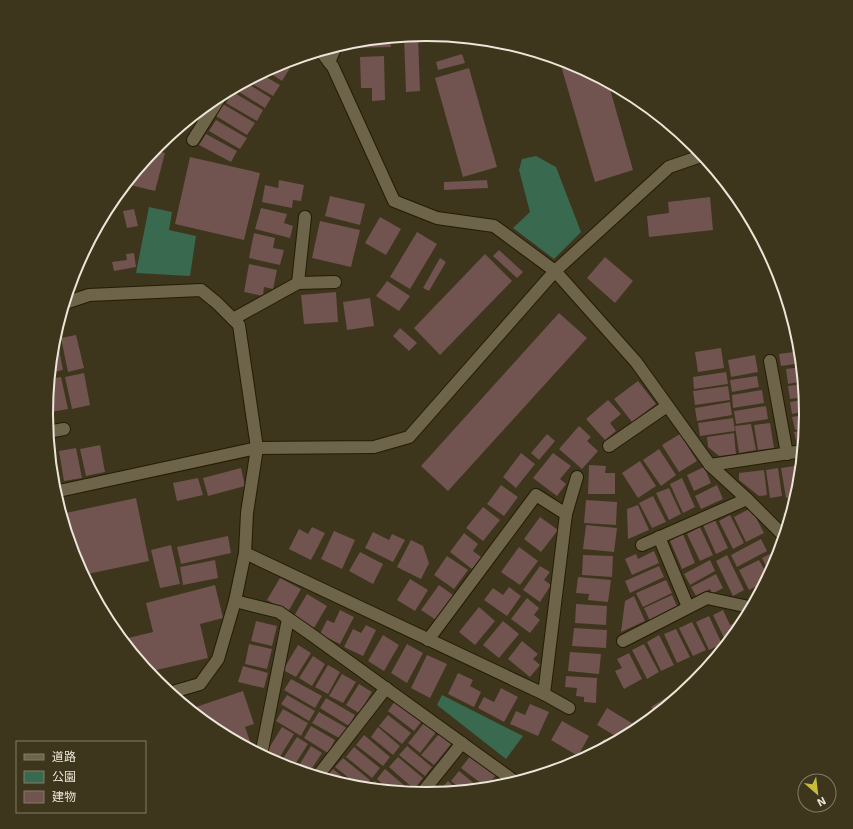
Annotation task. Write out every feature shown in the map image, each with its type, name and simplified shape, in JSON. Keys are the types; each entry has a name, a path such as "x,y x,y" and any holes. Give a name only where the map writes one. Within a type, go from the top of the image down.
{"street":[{"path":"329,62 333,53"},
{"path":"324,56 333,68 394,201 437,218 494,226 555,271 636,362 710,466 747,499 781,533"},
{"path":"193,140 213,108"},
{"path":"61,491 258,448 374,447 409,437 555,271 669,167 697,157"},
{"path":"298,282 305,217"},
{"path":"233,319 298,282 335,282"},
{"path":"71,301 89,295 201,290 217,303 239,325 258,448 247,513 245,553 235,601 218,659 200,684 175,691"},
{"path":"770,361 787,454"},
{"path":"609,446 667,406"},
{"path":"54,431 64,429"},
{"path":"710,466 798,452"},
{"path":"544,694 566,514 577,477"},
{"path":"428,640 536,495 566,514"},
{"path":"642,545 747,499"},
{"path":"659,538 688,607"},
{"path":"245,553 544,694 569,708"},
{"path":"623,641 707,598 747,606"},
{"path":"235,601 278,612 510,778"},
{"path":"262,750 288,619"},
{"path":"321,773 386,688"},
{"path":"425,788 462,743"}],"green space":[{"path":"536,156 556,167 581,232 554,259 513,228 530,212 519,170 522,159"},
{"path":"149,207 172,212 169,230 196,236 190,276 136,273"},
{"path":"442,695 523,736 506,759 437,705"}],"building":[{"path":"418,41 420,91 406,92 404,42"},
{"path":"391,43 391,47 355,48"},
{"path":"462,54 465,63 438,70 436,62"},
{"path":"384,56 385,100 372,101 372,88 361,88 360,57"},
{"path":"561,66 610,89 633,170 595,182"},
{"path":"291,67 282,81 272,75"},
{"path":"469,68 497,167 463,177 435,78"},
{"path":"267,77 280,85 273,96 253,84"},
{"path":"251,85 271,98 265,108 239,92"},
{"path":"236,94 263,110 257,121 226,103 230,98"},
{"path":"223,104 255,123 247,135 216,116"},
{"path":"216,120 247,138 240,149 209,131"},
{"path":"206,134 237,151 231,162 199,145"},
{"path":"160,152 165,153 155,191 131,185"},
{"path":"190,157 260,173 244,240 175,224"},
{"path":"279,180 304,185 301,201 293,200 292,208 262,202 265,185 278,188"},
{"path":"487,180 488,188 444,190 444,182"},
{"path":"330,196 365,204 360,225 325,216"},
{"path":"710,197 713,230 649,237 647,216 669,213 668,202"},
{"path":"261,208 287,214 284,223 293,226 290,238 255,229"},
{"path":"134,209 138,226 127,228 123,211"},
{"path":"380,217 401,229 386,255 365,243"},
{"path":"320,221 360,230 351,267 312,258"},
{"path":"417,232 437,244 410,289 390,277"},
{"path":"254,233 275,238 273,248 284,250 280,265 249,258"},
{"path":"499,250 523,272 517,278 493,256"},
{"path":"134,253 136,267 114,271 112,262 127,260 126,254"},
{"path":"485,254 512,281 440,355 414,328"},
{"path":"605,257 633,281 615,303 587,278"},
{"path":"440,258 446,262 429,291 423,288"},
{"path":"249,264 277,270 273,289 264,287 263,296 244,292"},
{"path":"387,281 410,296 399,311 376,296"},
{"path":"336,292 338,322 304,324 301,295"},
{"path":"370,298 374,326 347,330 343,302"},
{"path":"559,313 587,338 448,491 421,466"},
{"path":"400,328 417,343 409,351 393,336"},
{"path":"76,335 84,368 68,372 61,338"},
{"path":"721,348 724,368 698,372 695,352"},
{"path":"59,349 63,370 56,372"},
{"path":"795,352 797,364 781,366 779,354"},
{"path":"755,355 758,372 731,377 728,360"},
{"path":"797,368 798,382 788,384 786,369"},
{"path":"726,372 728,384 694,389 693,377"},
{"path":"84,373 90,405 72,409 65,377"},
{"path":"757,376 759,387 732,392 730,380"},
{"path":"61,377 68,409 53,412 54,390 55,378"},
{"path":"638,381 656,404 632,422 614,399"},
{"path":"799,385 799,398 790,399 788,386"},
{"path":"728,386 730,400 695,405 693,391"},
{"path":"762,390 764,403 733,408 732,395"},
{"path":"608,400 621,414 610,423 616,431 605,440 586,419"},
{"path":"799,400 800,412 792,414 790,402"},
{"path":"730,402 732,415 697,421 695,408"},
{"path":"766,406 768,419 736,424 734,411"},
{"path":"800,415 799,429 795,430 792,417"},
{"path":"733,418 735,431 700,436 698,423"},
{"path":"770,423 774,448 758,450 754,425"},
{"path":"751,424 756,450 739,453 735,426"},
{"path":"579,426 591,437 587,441 598,451 582,469 559,449"},
{"path":"799,431 799,445 797,445 794,432"},
{"path":"734,433 736,454 719,456 708,447 707,437"},
{"path":"547,434 555,441 539,460 531,453"},
{"path":"680,434 697,461 679,472 662,445"},
{"path":"100,445 105,472 86,476 80,449"},
{"path":"76,448 82,478 64,481 59,451"},
{"path":"659,449 676,475 661,486 643,460"},
{"path":"521,453 535,464 516,488 503,477"},
{"path":"553,453 571,466 560,479 566,484 557,496 533,478"},
{"path":"56,460 60,480 59,480"},
{"path":"640,461 656,486 638,498 622,473"},
{"path":"589,465 606,466 605,473 615,473 615,494 588,494"},
{"path":"795,466 796,471 790,497 786,498 781,468"},
{"path":"704,467 711,483 694,491 687,475"},
{"path":"241,468 245,486 208,496 203,478"},
{"path":"778,468 782,496 770,498 766,470"},
{"path":"764,470 767,495 759,496 739,480 739,473"},
{"path":"198,478 203,495 177,501 173,483"},
{"path":"682,478 695,507 683,513 670,484"},
{"path":"501,485 518,497 504,516 487,504"},
{"path":"717,485 723,499 701,509 695,496"},
{"path":"669,488 681,514 669,520 656,493"},
{"path":"653,496 666,522 652,528 639,503"},
{"path":"136,498 149,561 89,574 81,557 67,513"},
{"path":"586,500 617,502 616,525 584,523"},
{"path":"638,505 649,530 628,539 627,509"},
{"path":"483,507 500,520 483,541 466,528"},
{"path":"751,508 764,533 746,542 734,517"},
{"path":"730,515 744,543 733,549 719,521"},
{"path":"540,517 558,530 541,552 524,539"},
{"path":"715,520 728,548 716,554 703,525"},
{"path":"586,525 617,528 614,552 583,549"},
{"path":"312,527 325,533 311,560 289,549 299,529 308,534"},
{"path":"700,527 713,555 700,561 687,534"},
{"path":"334,531 355,540 342,569 321,559"},
{"path":"373,532 389,540 392,534 405,540 393,562 365,548"},
{"path":"464,533 478,544 473,551 481,557 472,569 450,552"},
{"path":"683,534 695,563 682,569 670,541"},
{"path":"228,536 231,553 181,564 177,547"},
{"path":"761,539 767,551 737,567 731,555"},
{"path":"411,540 423,546 429,563 421,579 397,567"},
{"path":"171,545 180,584 160,588 151,550"},
{"path":"519,547 538,561 520,585 501,572"},
{"path":"654,551 659,563 632,575 625,559 636,554 638,559"},
{"path":"360,552 383,564 373,584 349,571"},
{"path":"774,552 767,568 762,558"},
{"path":"583,555 613,556 612,577 582,575"},
{"path":"727,555 744,590 733,596 716,561"},
{"path":"447,556 468,570 454,589 434,575"},
{"path":"215,560 218,578 183,585 180,567"},
{"path":"710,560 715,571 690,585 684,574"},
{"path":"759,560 765,571 758,585 749,590 739,570"},
{"path":"540,566 550,572 544,580 551,585 540,602 523,590"},
{"path":"659,566 664,577 630,593 625,581"},
{"path":"716,574 723,588 712,594 710,589 696,596 691,587"},
{"path":"578,577 611,580 608,602 588,600 589,594 576,593"},
{"path":"280,578 301,589 288,612 267,600"},
{"path":"410,579 428,590 415,611 397,600"},
{"path":"666,580 672,593 643,607 636,593"},
{"path":"215,585 223,618 200,624 208,658 154,670 128,638 153,632 146,603"},
{"path":"439,585 453,595 436,620 421,610"},
{"path":"509,587 521,596 507,616 484,600 493,588 503,595"},
{"path":"307,594 327,606 314,628 294,616"},
{"path":"672,595 678,608 650,621 644,608"},
{"path":"634,596 645,621 621,632 625,601"},
{"path":"527,598 539,608 534,615 540,620 530,633 511,619"},
{"path":"576,604 607,606 606,625 575,623"},
{"path":"479,607 495,621 475,645 459,632"},
{"path":"340,610 354,617 340,644 320,634 327,620 334,623"},
{"path":"723,610 730,625 736,624 725,639 713,615"},
{"path":"709,616 722,643 721,645 709,650 696,622"},
{"path":"256,621 277,626 272,646 251,641"},
{"path":"503,621 519,634 499,658 483,645"},
{"path":"692,622 706,650 693,656 679,628"},
{"path":"366,625 376,630 363,656 344,647 353,629 361,633"},
{"path":"574,628 607,630 606,648 572,646"},
{"path":"676,629 690,657 677,663 664,634"},
{"path":"383,635 399,645 384,671 368,661"},
{"path":"659,635 674,665 661,671 647,642"},
{"path":"522,641 538,654 533,659 540,665 530,677 508,659"},
{"path":"249,644 272,649 267,669 245,664"},
{"path":"407,644 423,653 407,683 391,673"},
{"path":"644,644 659,672 647,679 632,650"},
{"path":"298,645 311,653 296,677 283,670"},
{"path":"570,652 601,654 599,674 568,671"},
{"path":"629,653 642,679 624,689 615,671 622,668 617,659"},
{"path":"427,655 447,664 430,698 411,688"},
{"path":"313,656 325,664 312,686 299,678"},
{"path":"328,665 340,672 328,694 315,687"},
{"path":"243,666 268,673 264,688 238,682"},
{"path":"458,673 473,680 470,686 481,692 474,707 448,694"},
{"path":"342,674 356,682 343,703 329,696"},
{"path":"566,676 597,678 596,703 584,702 584,697 576,696 577,688 565,687"},
{"path":"291,679 322,696 315,708 284,690"},
{"path":"359,684 372,692 359,713 346,705"},
{"path":"501,688 518,697 504,722 478,708 484,697 494,702"},
{"path":"243,691 254,724 245,727 251,744 219,725 195,707"},
{"path":"287,695 315,711 309,721 281,704"},
{"path":"667,697 668,699 654,711 651,707"},
{"path":"326,698 355,715 349,726 320,708"},
{"path":"395,701 421,722 414,731 388,711"},
{"path":"530,704 549,712 538,736 510,724 516,711 525,715"},
{"path":"607,708 634,725 616,736 597,725"},
{"path":"283,709 308,723 301,736 276,721"},
{"path":"319,712 347,728 341,739 312,723"},
{"path":"388,715 411,733 402,744 379,726"},
{"path":"562,721 589,736 578,756 551,740"},
{"path":"425,722 437,731 420,753 408,743"},
{"path":"311,726 335,740 328,753 304,738"},
{"path":"282,727 294,734 279,758 267,752"},
{"path":"378,727 400,746 393,755 371,737"},
{"path":"439,734 451,744 434,765 421,755"},
{"path":"364,735 390,757 383,766 356,745"},
{"path":"297,737 308,744 295,764 282,759"},
{"path":"604,739 607,741 600,745"},
{"path":"311,746 322,753 311,769 299,765"},
{"path":"407,746 432,767 425,776 399,755"},
{"path":"354,747 380,768 372,778 346,757"},
{"path":"471,755 496,775 490,783 482,784 461,768"},
{"path":"398,757 423,778 415,788 412,787 389,767"},
{"path":"343,758 370,780 367,783 352,781 335,767"},
{"path":"333,769 345,779 330,775 328,774"},
{"path":"385,769 406,787 384,786 377,779"},
{"path":"459,771 476,785 458,786 451,781"},
{"path":"375,781 380,785 378,785 372,784"},
{"path":"448,781 454,787 451,787 442,787"}]}
